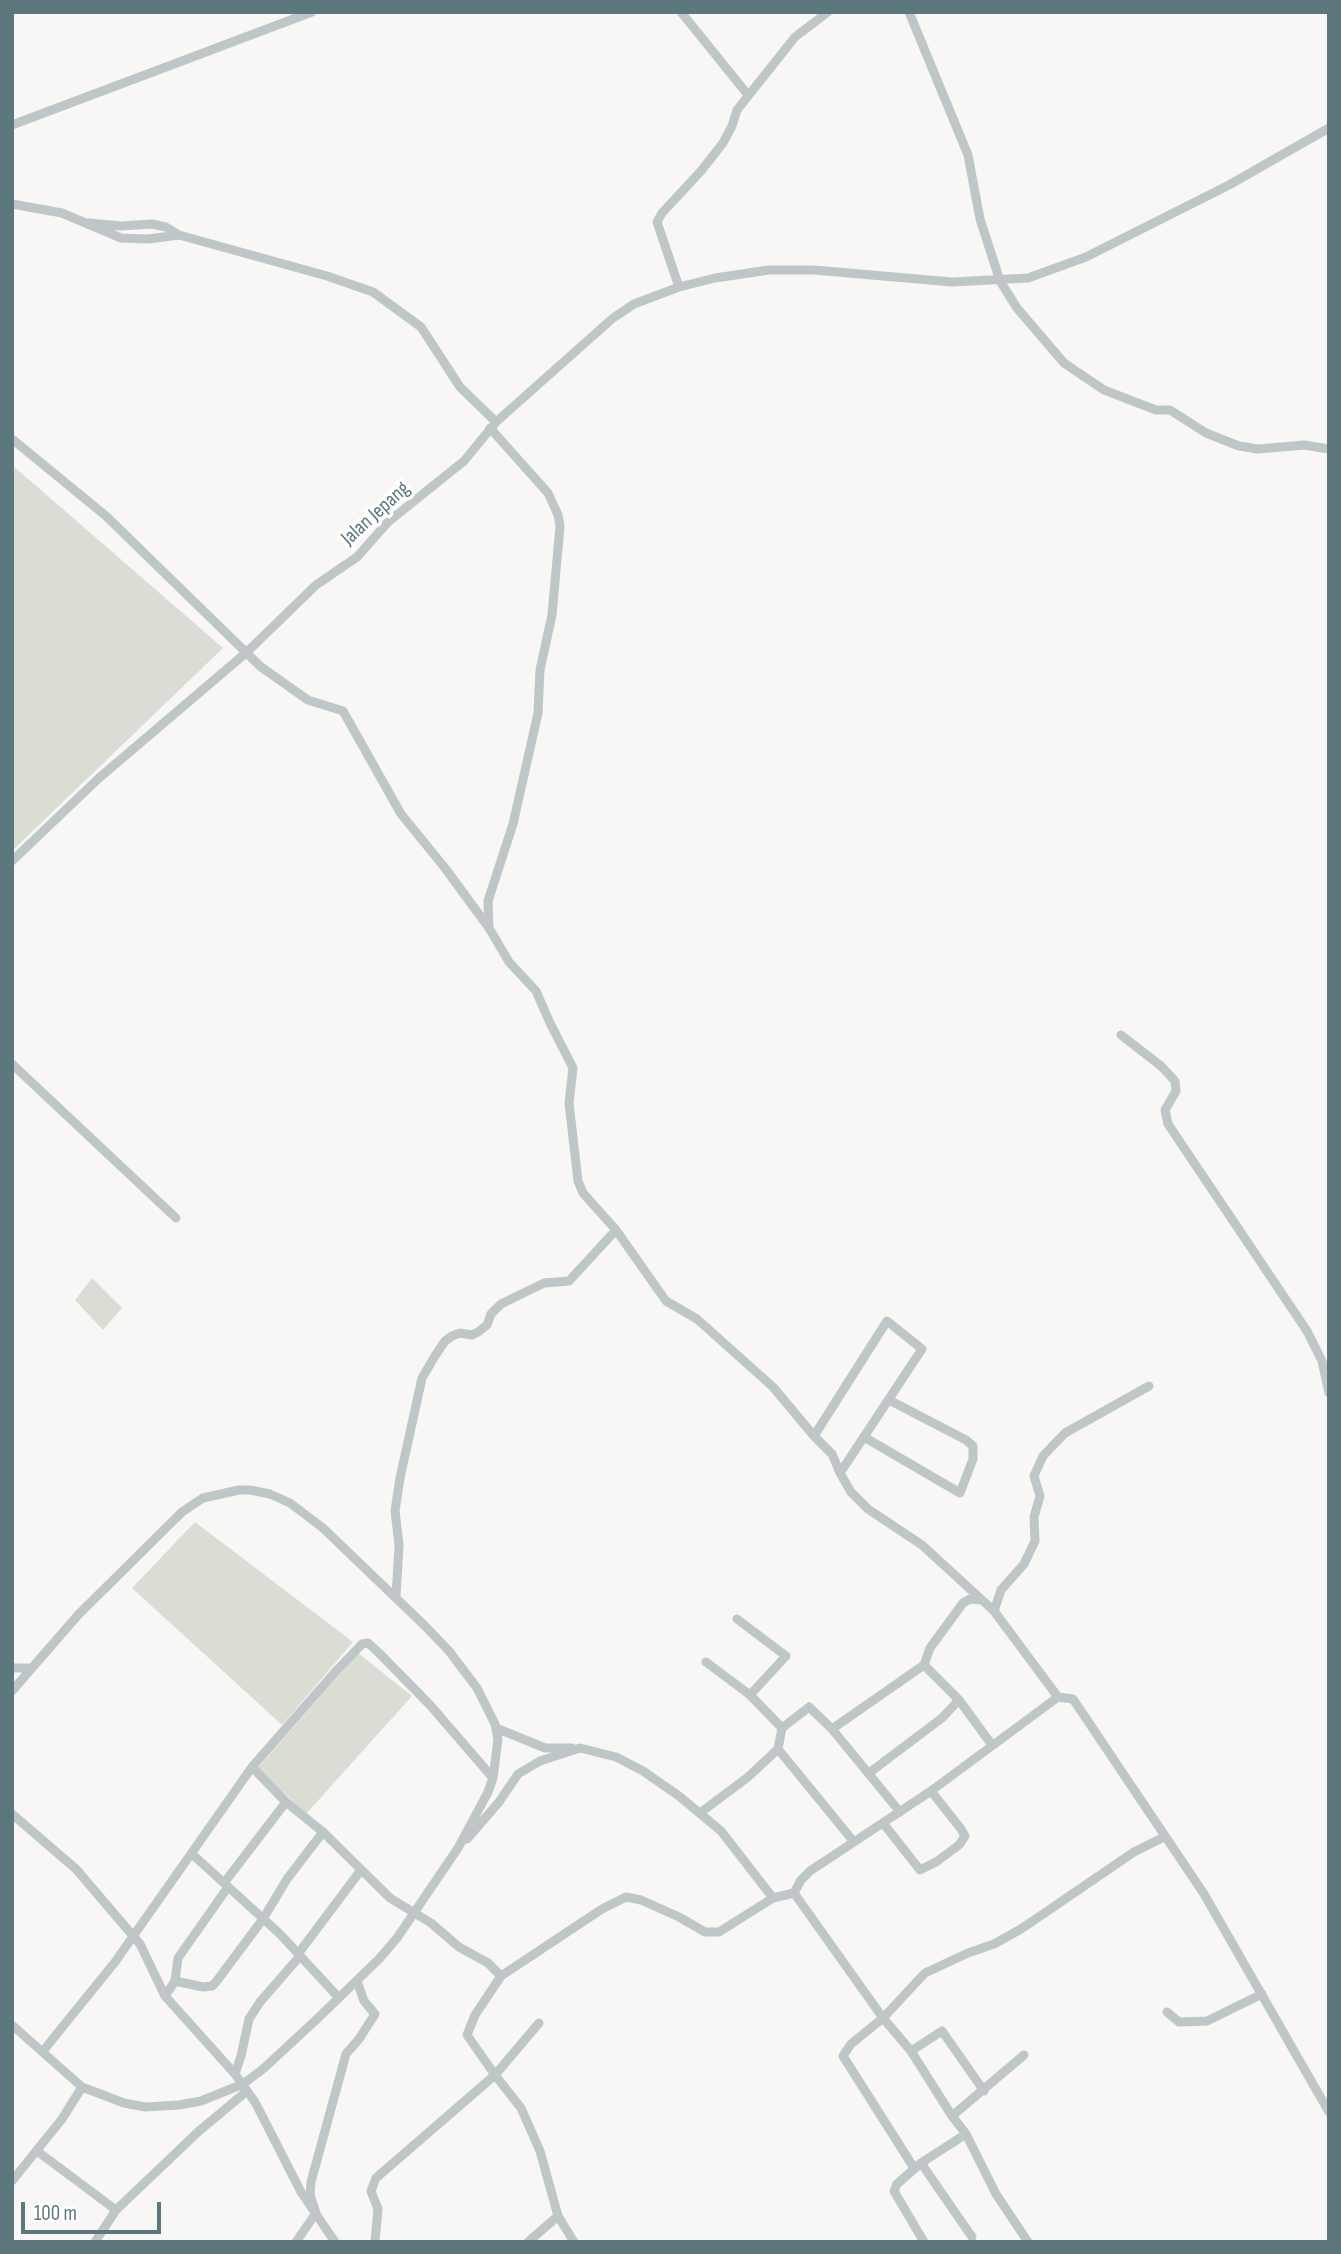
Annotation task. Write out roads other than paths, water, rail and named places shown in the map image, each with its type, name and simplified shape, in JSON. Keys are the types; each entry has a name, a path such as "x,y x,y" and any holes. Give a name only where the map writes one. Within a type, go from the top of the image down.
{"street":[{"path":"12,125 312,12"},
{"path":"681,12 748,95"},
{"path":"679,287 657,222 723,142 737,110 795,37 828,12"},
{"path":"909,12 968,155 980,219 1000,281 1017,308 1064,363 1104,390 1156,410 1170,410 1206,433 1240,446 1258,449 1304,445 1329,449"},
{"name":"Jalan Jepang","path":"12,861 99,778 247,652 316,584 357,557 388,522 464,461 493,425 613,318 634,303 715,278 769,270 814,270 952,282 1028,278 1086,257 1229,185 1329,128"},
{"path":"12,204 62,213 121,239 179,235"},
{"path":"88,223 121,226 152,224 166,227 179,235 373,292 421,327 460,387 548,493 558,515 559,526 552,615 540,670 538,713 503,860 488,901 489,928"},
{"path":"12,439 106,516 261,667 308,700 343,711 401,814 489,928 509,962 536,991 573,1068 569,1103 578,1181 583,1193 616,1230 666,1301 696,1319 773,1387 832,1454 851,1492 868,1509 922,1545 993,1611 1058,1697"},
{"path":"1121,1035 1161,1066 1175,1081 1176,1091 1164,1110 1168,1124 1307,1332 1322,1361 1329,1393"},
{"path":"12,1064 176,1218"},
{"path":"396,1597 399,1545 395,1511 400,1478 422,1378 435,1356 452,1336 478,1332 501,1304 544,1283 569,1281 616,1230"},
{"path":"814,1436 887,1321 922,1349 840,1473"},
{"path":"993,1611 1001,1590 1019,1571 1035,1541 1034,1517 1040,1496 1034,1472 1043,1456 1065,1433 1149,1386"},
{"path":"864,1437 960,1493 973,1459 973,1446 889,1400"},
{"path":"12,1691 78,1615 182,1512 202,1498 239,1490 260,1491 290,1503 323,1528 396,1597 449,1651 470,1678 489,1709 496,1728 494,1778 458,1848 397,1938 339,1998 116,2210 95,2242"},
{"path":"832,1730 924,1665 930,1648 963,1604 970,1599 981,1600"},
{"path":"737,1619 786,1656 750,1695"},
{"path":"43,2051 115,1962 132,1934 252,1768 337,1670 365,1643 379,1653 430,1705 494,1778"},
{"path":"706,1661 750,1695 782,1728"},
{"path":"924,1665 959,1700 992,1745"},
{"path":"12,1668 32,1668"},
{"path":"574,2242 558,2216 540,2151 521,2108 467,2033 475,2015 501,1976 602,1909 626,1897 640,1900 679,1917 705,1932 719,1932 773,1898 794,1893 810,1871 931,1791 1058,1697 1073,1699 1204,1894 1329,2112"},
{"path":"869,1773 942,1718 959,1700"},
{"path":"700,1813 748,1777 778,1749 782,1728 809,1707 832,1730 900,1812"},
{"path":"496,1728 545,1748 580,1748 616,1757 643,1771 721,1831 773,1898"},
{"path":"458,1848 483,1822 520,1771 540,1761 580,1748"},
{"path":"778,1749 854,1842"},
{"path":"252,1768 390,1898 431,1923 459,1947 488,1963 501,1976"},
{"path":"883,1823 919,1870 936,1862 959,1845 965,1836 931,1791"},
{"path":"165,1996 175,1981 178,1958 286,1802"},
{"path":"12,1814 76,1869 132,1934 143,1949 165,1996 245,2087 301,2192 335,2242"},
{"path":"175,1981 195,1986 212,1986 263,1919 287,1879 323,1832"},
{"path":"972,2237 918,2166 843,2056 851,2044 883,2018 925,1973 1021,1929 1134,1852 1164,1837"},
{"path":"192,1854 263,1919 339,1998"},
{"path":"235,2074 242,2056 249,2019 361,1870"},
{"path":"794,1893 883,2018 911,2051 966,2134 996,2194 1028,2242"},
{"path":"316,2213 310,2195 311,2182 337,2081 346,2054 375,2014 364,2001 356,1981"},
{"path":"1167,2012 1179,2022 1207,2021 1262,1994"},
{"path":"375,2242 378,2209 371,2191 376,2178 495,2075 539,2023"},
{"path":"12,2025 82,2087 124,2103 161,2108 201,2101 245,2087"},
{"path":"911,2051 942,2031 984,2091"},
{"path":"952,2116 1024,2055"},
{"path":"12,2181 37,2151 82,2087"},
{"path":"924,2242 894,2191 897,2184 918,2166 966,2134"},
{"path":"37,2151 116,2210"},
{"path":"296,2242 316,2213"},
{"path":"528,2242 558,2216"}]}
